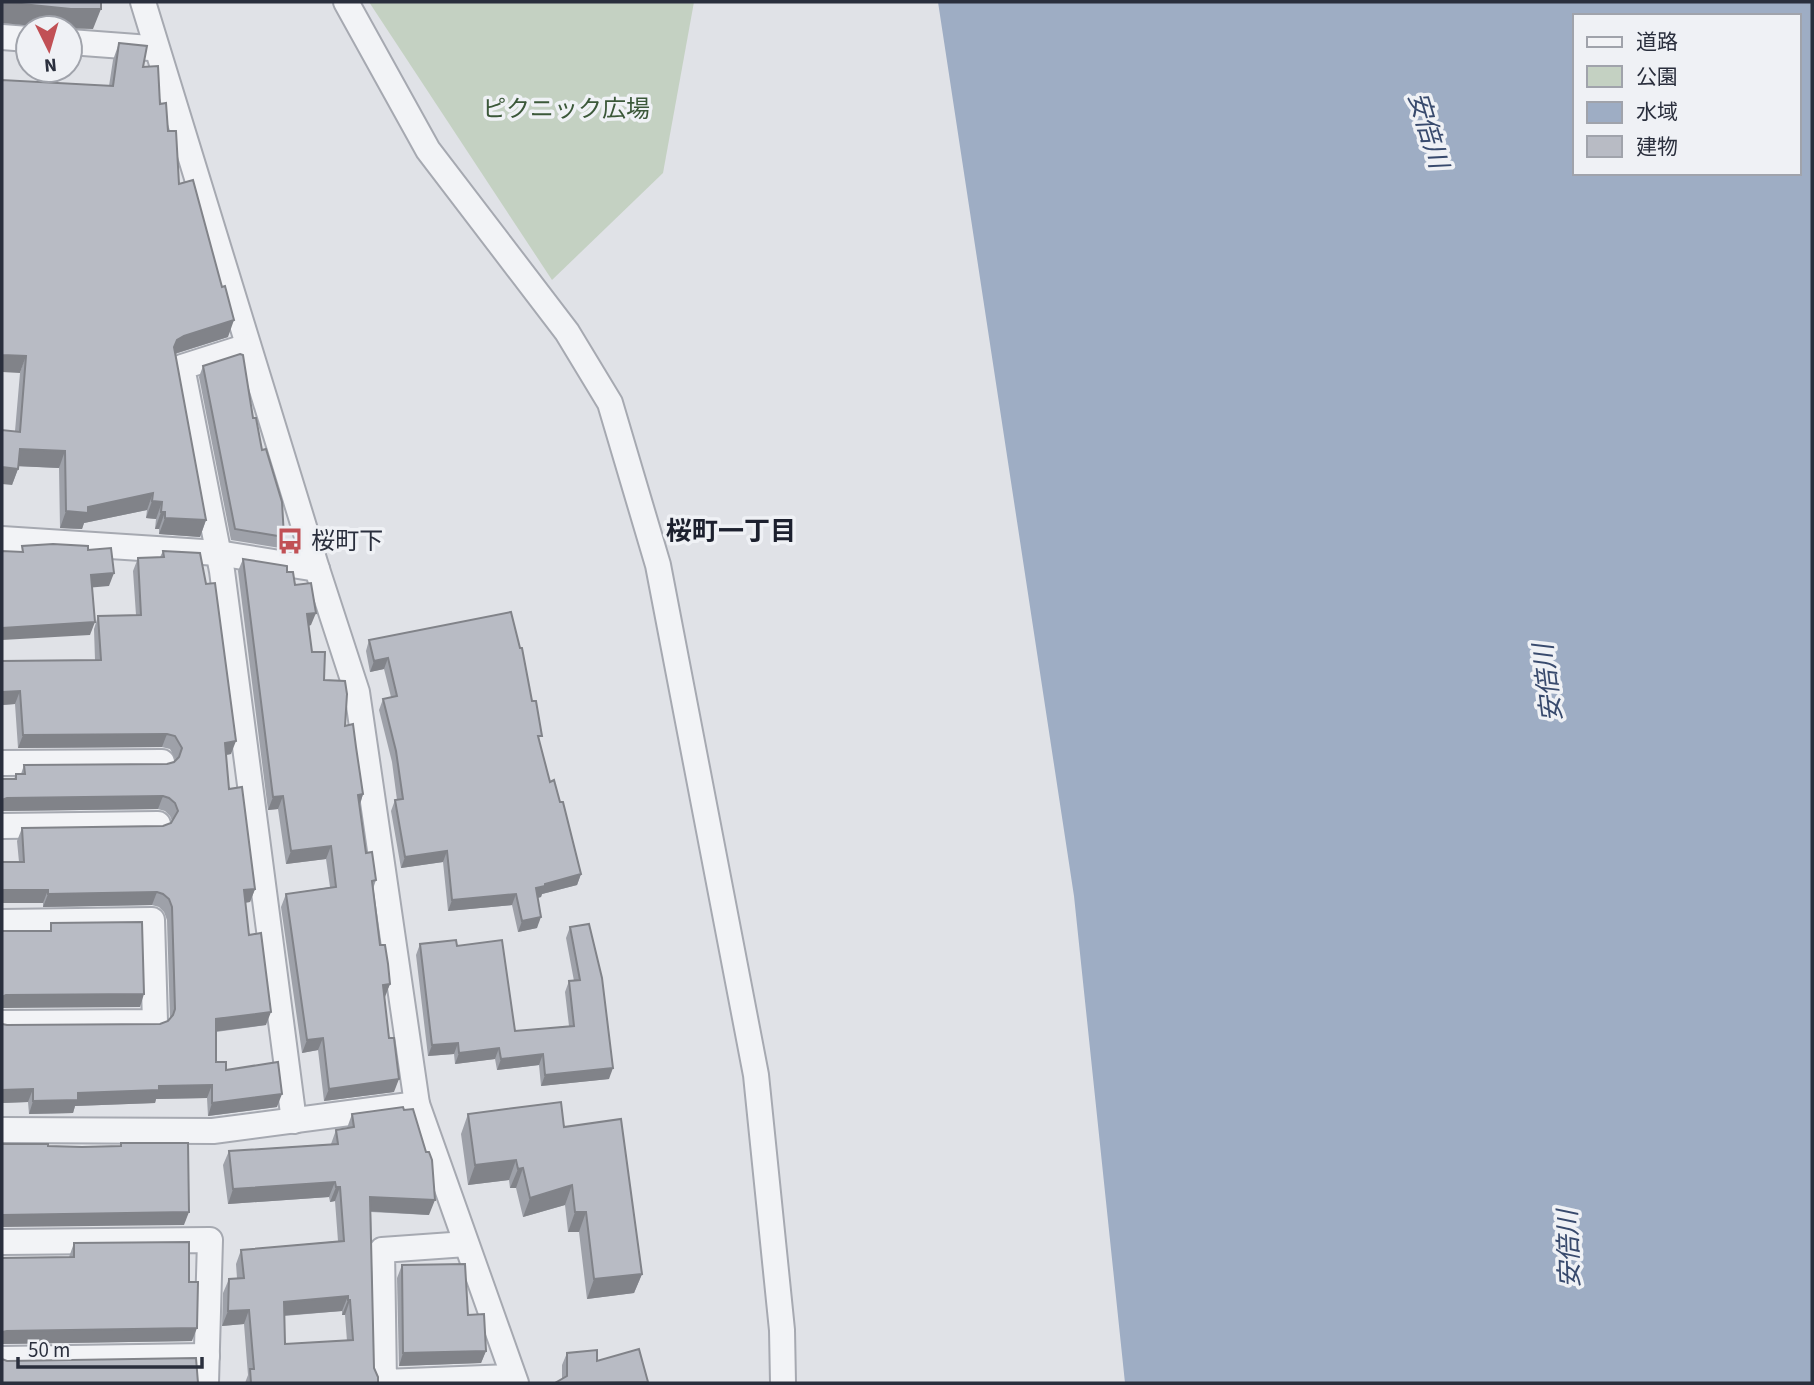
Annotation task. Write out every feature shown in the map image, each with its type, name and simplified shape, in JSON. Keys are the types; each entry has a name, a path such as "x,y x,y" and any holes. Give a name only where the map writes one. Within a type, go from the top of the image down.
{"street":[{"path":"143,2 357,691 416,1104 466,1244 514,1380 384,1382 382,1250 466,1244"},
{"path":"346,2 428,150 567,332 610,402 657,565 756,1075 782,1330 783,1383"},
{"path":"84,43 158,48"},
{"path":"248,345 183,367 218,553 294,1121"},
{"path":"2,539 218,553 317,569"},
{"path":"2,764 162,762"},
{"path":"2,827 158,824"},
{"path":"2,922 152,920 155,1022 2,1023"},
{"path":"2,1130 213,1131 416,1104"},
{"path":"2,1242 210,1240 206,1383"},
{"path":"2,1359 207,1356"}],"green space":[{"name":"ピクニック広場","path":"369,2 694,2 663,173 552,280"}],"water":[{"name":"安倍川","path":"938,2 1812,2 1812,1383 1125,1383 1074,896"}],"building":[{"path":"2,2 101,2 101,9 71,9"},
{"path":"119,43 147,46 143,67 158,66 160,104 166,103 168,131 176,131 179,184 193,180 222,287 225,286 234,320 184,336 177,340 174,347 206,520 165,518 165,512 161,512 162,502 152,501 153,493 88,507 88,513 66,511 65,451 20,449 18,469 2,467 2,430 20,432 26,356 2,355 2,80 14,81 14,84 113,86"},
{"path":"243,355 253,418 256,418 262,450 266,449 282,502 284,537 235,529 203,366"},
{"path":"22,546 88,546 88,550 111,548 114,573 91,575 95,622 2,628 2,551 23,552"},
{"path":"163,551 200,553 206,584 215,583 236,741 225,743 229,789 242,787 255,889 244,890 249,935 261,933 271,1012 216,1019 216,1062 226,1062 226,1070 278,1062 282,1094 212,1103 212,1085 159,1086 159,1090 78,1093 78,1100 33,1101 33,1089 2,1090 2,1024 160,1024 168,1021 175,1009 172,907 169,899 157,892 48,894 48,890 2,890 2,862 24,862 22,828 163,826 171,823 178,811 175,803 163,796 2,800 2,779 16,779 16,774 25,774 24,765 167,764 179,757 182,748 175,736 167,734 23,735 20,691 2,692 2,661 101,660 98,616 141,615 138,558 164,557"},
{"path":"243,559 287,566 287,572 293,572 295,585 311,583 316,613 307,614 312,652 325,652 324,680 345,681 345,726 353,724 363,794 358,795 366,853 372,852 376,880 372,881 380,945 385,945 388,964 390,984 383,985 389,1038 394,1038 399,1079 329,1089 323,1038 307,1040 286,894 336,887 331,846 291,851 283,796 273,797"},
{"path":"511,612 522,648 532,701 536,701 542,736 538,736 550,782 554,780 560,802 563,802 581,874 536,888 541,917 522,921 516,894 452,900 447,851 405,857 395,800 403,799 396,751 383,699 397,696 388,658 374,661 369,640"},
{"path":"142,922 144,994 2,997 2,931 51,931 51,923"},
{"path":"589,924 602,978 613,1068 545,1075 543,1054 501,1059 499,1048 459,1053 458,1043 432,1045 420,944 456,940 457,946 502,940 515,1031 574,1026 569,981 580,980 570,927"},
{"path":"561,1102 564,1127 621,1119 642,1274 594,1279 586,1212 575,1212 572,1185 530,1198 523,1168 518,1169 516,1160 475,1165 468,1114"},
{"path":"403,1107 404,1110 413,1109 426,1152 429,1152 432,1160 435,1200 370,1197 374,1368 378,1383 251,1383 250,1369 254,1369 249,1310 228,1311 229,1279 244,1278 241,1250 344,1241 340,1187 336,1187 335,1182 233,1189 229,1151 338,1144 336,1130 354,1127 352,1114","holes":["348,1296 353,1340 285,1344 284,1302"]},
{"path":"121,1143 188,1143 189,1212 2,1215 2,1144 82,1147 121,1146"},
{"path":"189,1242 189,1282 198,1282 197,1328 2,1332 2,1258 74,1257 74,1243"},
{"path":"465,1264 468,1315 484,1314 486,1351 403,1353 402,1265"},
{"path":"639,1349 648,1382 555,1383 567,1376 567,1353 597,1350 597,1361"},
{"path":"196,1358 198,1383 2,1383 2,1359"}],"place":[{"name":"桜町下","path":"290,541"}],"district":[{"name":"桜町一丁目","path":"731,531"}]}
